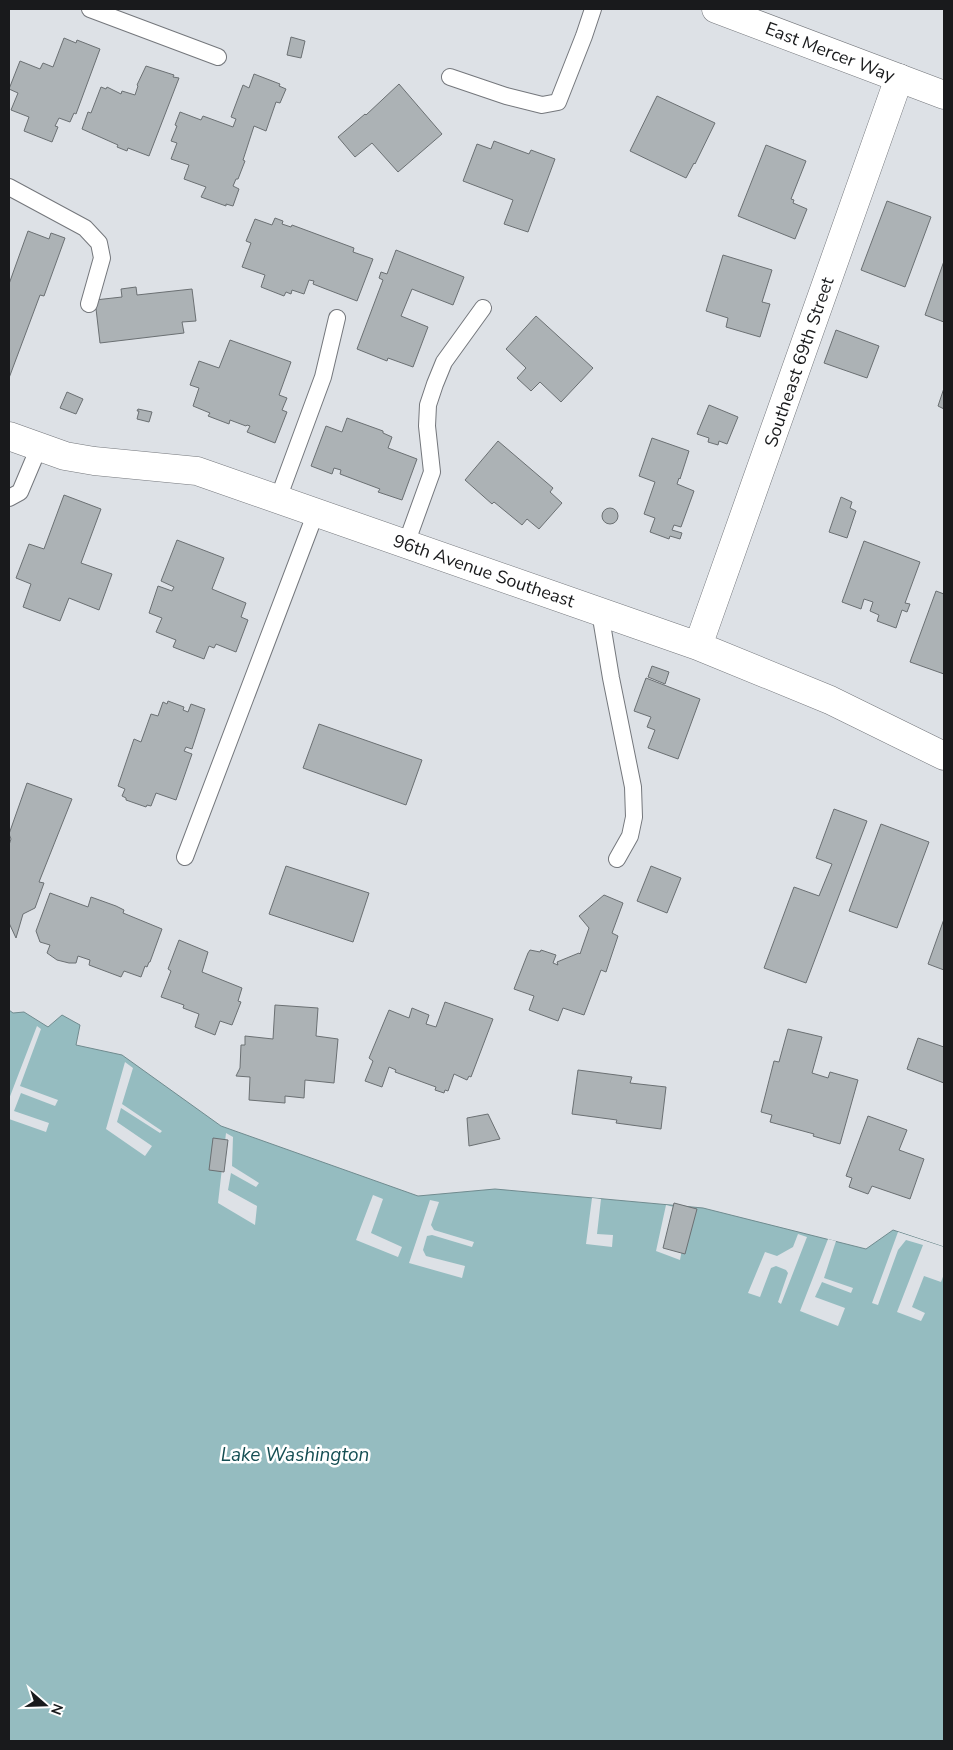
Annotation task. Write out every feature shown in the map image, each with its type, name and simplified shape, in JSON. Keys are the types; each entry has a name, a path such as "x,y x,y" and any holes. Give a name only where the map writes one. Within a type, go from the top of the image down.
{"street":[{"name":"East Mercer Way","path":"716,9 944,95"},
{"name":"Southeast 69th Street","path":"698,646 899,78"},
{"name":"96th Avenue Southeast","path":"9,436 65,456 94,461 197,471 698,646 830,700 944,756"}],"lane":[{"path":"90,9 218,57"},
{"path":"450,77 506,96 542,105 558,102 593,9"},
{"path":"9,187 85,228 100,243 102,258 89,304"},
{"path":"406,544 432,472 428,405 444,362 483,308"},
{"path":"278,499 323,377 337,318"},
{"path":"9,498 20,492 39,447"},
{"path":"185,857 316,512"},
{"path":"600,612 633,787 634,817 630,836 617,859"}],"water":[{"name":"Lake Washington","path":"9,1010 13,1013 24,1012 48,1027 62,1015 80,1025 76,1045 122,1055 221,1126 418,1196 495,1189 703,1208 866,1249 893,1230 944,1247 944,1741 9,1741"}],"pier":[{"path":"37,1026 41,1029 20,1086 58,1100 55,1106 21,1093 14,1111 49,1123 46,1132 9,1119 9,1099"},
{"path":"125,1062 133,1068 122,1104 162,1131 160,1133 121,1108 117,1122 152,1146 145,1156 106,1129"},
{"path":"226,1133 233,1137 232,1166 259,1183 256,1187 231,1173 228,1190 257,1206 255,1225 218,1203"},
{"path":"373,1195 383,1199 371,1233 402,1247 398,1257 356,1240"},
{"path":"592,1198 601,1199 597,1234 613,1235 612,1247 586,1244"},
{"path":"430,1200 439,1202 431,1225 434,1230 474,1242 472,1247 432,1235 427,1236 423,1250 426,1256 465,1266 462,1278 409,1263"},
{"path":"666,1205 689,1211 680,1260 656,1251"},
{"path":"898,1232 944,1247 944,1274 941,1282 924,1276 912,1307 925,1313 921,1321 897,1312 923,1245 906,1240 898,1250 878,1305 872,1303"},
{"path":"798,1234 807,1237 781,1304 778,1302 788,1273 786,1270 776,1266 771,1268 760,1297 748,1293 765,1252 777,1256 793,1247"},
{"path":"828,1239 836,1241 824,1278 853,1288 851,1293 822,1282 815,1297 845,1308 838,1326 800,1311"}],"building":[{"path":"291,37 305,41 301,58 287,55"},
{"path":"64,38 76,43 77,40 100,49 76,114 74,113 70,122 59,118 55,126 58,127 52,142 24,131 29,117 11,110 18,93 9,89 20,61 40,69 43,63 53,67"},
{"path":"146,66 179,78 149,156 128,148 127,151 117,147 118,145 82,129 88,112 91,113 101,87 106,89 107,87 121,94 122,91 135,95 137,85"},
{"path":"254,74 280,84 279,86 286,89 280,103 276,102 266,131 254,126 243,160 245,161 233,186 239,189 233,206 226,204 226,206 201,197 206,187 184,179 189,165 171,159 177,143 171,141 180,112 201,120 203,116 233,127 236,119 231,117 243,85 249,88"},
{"path":"399,84 442,134 398,172 372,143 355,157 338,137 366,115"},
{"path":"657,96 715,123 686,178 630,151"},
{"path":"494,141 529,154 531,150 555,159 528,232 504,224 513,200 463,181 477,144 491,149"},
{"path":"766,145 806,161 791,199 794,200 793,203 807,209 795,239 738,216"},
{"path":"887,201 931,217 905,287 861,270"},
{"path":"275,218 283,221 282,224 291,227 292,225 354,248 353,252 373,259 357,301 313,284 314,281 309,280 304,294 292,290 291,294 286,292 284,296 261,287 265,275 242,267 251,243 246,241 255,219 272,225"},
{"path":"28,231 49,239 51,233 65,238 44,296 40,295 9,378 9,284"},
{"path":"396,250 464,277 453,305 412,289 401,316 428,327 413,367 388,358 387,361 357,349 383,280 379,278 381,272 387,274"},
{"path":"723,255 772,270 762,302 770,304 760,337 726,327 728,318 706,311"},
{"path":"944,261 944,322 925,315"},
{"path":"136,287 137,295 192,289 196,321 182,322 184,333 100,343 95,300 122,297 121,289"},
{"path":"536,316 593,368 561,402 540,382 531,391 517,378 526,368 506,349"},
{"path":"836,330 879,346 867,378 824,363"},
{"path":"230,340 291,362 279,395 287,398 282,410 287,412 275,443 247,432 250,426 230,420 229,424 208,416 210,413 193,406 199,388 190,385 199,361 219,368"},
{"path":"944,388 944,409 938,406"},
{"path":"67,392 83,399 76,414 60,408"},
{"path":"709,405 738,417 727,444 719,441 718,445 708,442 709,438 697,434"},
{"path":"138,409 152,412 149,422 137,419"},
{"path":"347,418 383,431 383,433 392,437 388,448 417,459 402,500 378,492 380,489 340,474 341,470 334,468 332,474 311,466 326,426 342,432"},
{"path":"652,438 689,451 677,484 694,491 681,527 674,525 672,530 682,533 680,539 670,536 669,539 650,532 655,518 644,514 655,482 639,476"},
{"path":"498,441 553,488 550,492 562,503 539,529 527,519 522,525 494,502 492,504 465,480"},
{"path":"64,495 101,509 81,563 112,574 99,610 69,598 60,621 23,607 31,584 16,578 29,544 44,549"},
{"path":"841,497 852,502 850,508 856,511 847,538 829,532"},
{"path":"607,508 613,508 618,513 616,522 607,524 602,519 602,513"},
{"path":"177,540 224,558 212,589 246,603 241,617 248,620 236,652 216,644 214,648 209,646 204,659 173,647 176,640 156,632 162,618 149,613 158,586 172,591 174,587 161,581"},
{"path":"864,541 920,562 905,603 910,604 907,612 902,610 896,628 877,621 879,615 870,611 873,602 864,599 861,609 842,602"},
{"path":"936,591 944,594 944,674 910,662"},
{"path":"652,666 669,672 665,684 648,677"},
{"path":"646,678 700,699 678,759 648,748 655,730 647,727 651,717 634,711"},
{"path":"168,701 184,707 183,710 188,712 191,704 205,709 192,749 186,747 184,751 192,754 176,800 156,793 151,806 147,805 146,807 126,800 122,796 125,789 118,786 134,739 141,742 151,714 158,716 163,702 167,704"},
{"path":"319,724 422,760 406,805 303,768"},
{"path":"27,783 72,799 39,882 44,883 35,908 23,914 16,938 9,923 9,845 11,839 9,834"},
{"path":"834,809 867,821 806,983 764,968 794,887 819,896 832,864 816,858"},
{"path":"881,824 929,842 897,928 849,911"},
{"path":"286,866 369,893 353,942 269,914"},
{"path":"651,866 681,878 667,913 637,901"},
{"path":"50,893 88,907 91,897 116,906 124,910 123,913 162,929 150,962 147,967 145,966 141,977 124,971 121,977 89,965 90,960 78,956 76,963 69,963 57,960 47,953 50,945 40,942 36,931"},
{"path":"604,895 623,903 612,933 618,936 606,972 601,970 584,1015 563,1008 558,1021 529,1010 534,996 514,989 528,953 530,950 540,952 541,950 556,955 553,963 558,965 557,962 580,954 589,928 579,916"},
{"path":"944,919 944,970 928,964"},
{"path":"179,940 208,952 202,972 242,988 238,1001 241,1002 232,1025 220,1021 215,1035 195,1027 199,1014 183,1008 184,1005 161,997 171,971 168,969"},
{"path":"445,1002 493,1019 471,1077 469,1076 467,1080 454,1074 448,1091 445,1090 444,1093 435,1090 436,1087 395,1072 396,1070 389,1067 382,1087 365,1081 373,1061 369,1058 389,1010 409,1018 412,1008 429,1015 426,1024 436,1027"},
{"path":"275,1005 318,1008 316,1036 338,1039 334,1083 305,1080 304,1098 285,1096 285,1103 249,1100 250,1077 236,1076 240,1068 241,1045 245,1045 245,1036 273,1039"},
{"path":"788,1029 822,1037 812,1073 828,1078 830,1072 858,1080 840,1144 813,1136 814,1134 770,1122 772,1115 761,1112 774,1061 779,1062"},
{"path":"918,1038 944,1047 944,1083 907,1069"},
{"path":"578,1070 632,1077 630,1083 666,1087 661,1129 616,1123 617,1120 572,1114"},
{"path":"488,1114 500,1139 469,1146 467,1118"},
{"path":"868,1116 907,1130 899,1150 924,1159 910,1199 872,1186 868,1194 849,1187 852,1178 846,1176"},
{"path":"213,1138 228,1140 224,1172 209,1170"},
{"path":"674,1203 697,1209 685,1254 663,1248"}]}
